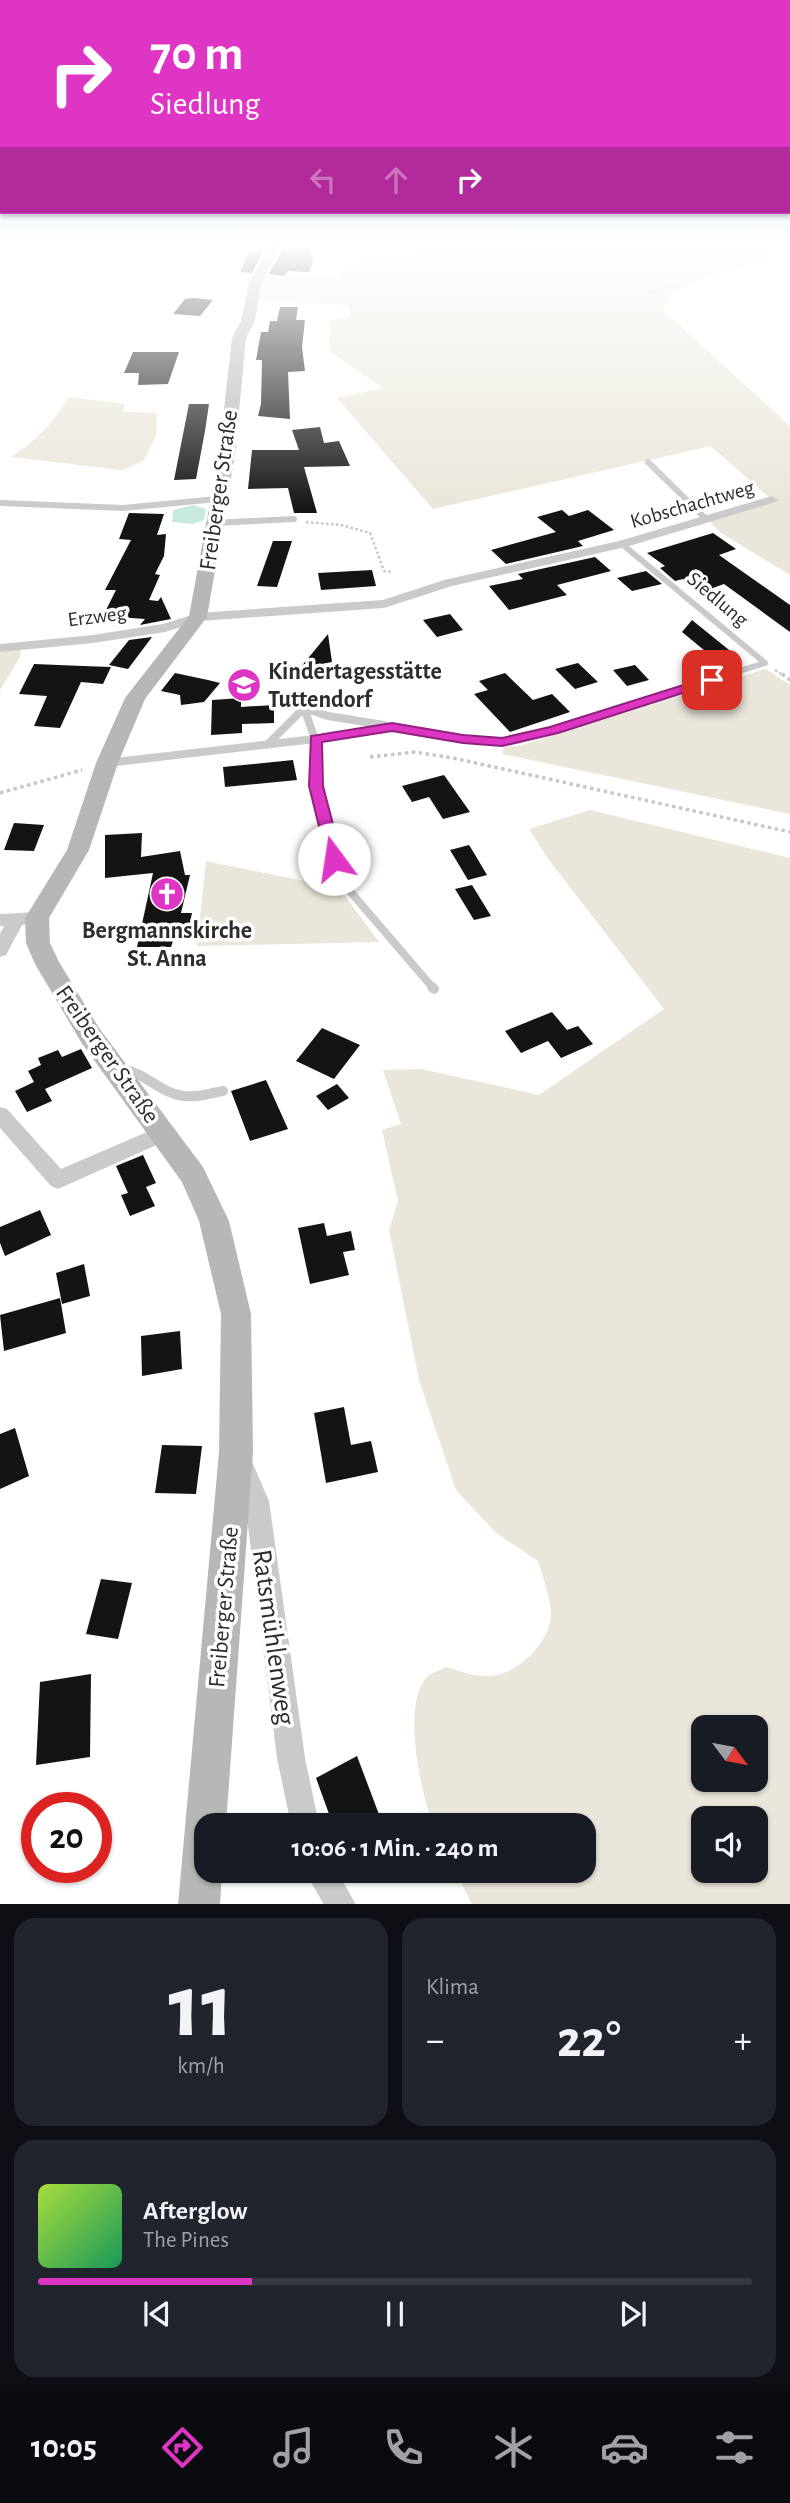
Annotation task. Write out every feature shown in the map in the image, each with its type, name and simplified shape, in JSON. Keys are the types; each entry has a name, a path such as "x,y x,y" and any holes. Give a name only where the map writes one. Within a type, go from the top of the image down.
{"street":[{"name":"Freiberger Straße","path":"199,1904 236,1452 236,1314 214,1221 194,1175 90,1035 47,964 38,943 18,919 78,849 107,763 135,698 198,617 227,454 242,333"},
{"name":"Kobschachtweg","path":"622,544 772,500"},
{"path":"198,617 384,604 449,583 622,544"},
{"name":"Erzweg","path":"0,648 165,628 198,617"},
{"path":"0,951 18,919"},
{"path":"0,1115 58,1180 163,1133"},
{"name":"Ratsmühlenweg","path":"236,1452 257,1502 291,1758 302,1813"},
{"path":"327,1883 340,1904"}],"lane":[{"path":"648,462 706,519"},
{"path":"2,503 123,508 217,499"},
{"path":"213,523 294,519"},
{"name":"Siedlung","path":"107,763 315,739 392,727 463,739 502,742 553,730 765,663 622,544"},
{"path":"304,708 328,716 392,727"},
{"path":"304,708 315,739 316,786 334,859 349,890 434,989"},
{"path":"267,745 304,708"},
{"path":"115,1069 139,1072 161,1088 181,1096 223,1091"}],"path":[{"path":"294,519 364,529 370,533 384,571 393,572"},
{"path":"370,757 415,752 453,758 790,832"},
{"path":"0,793 107,763"}],"shaded area":[{"path":"330,333 688,333 790,426 790,575 721,533 709,521 774,502 711,446 433,509 337,398 383,388 329,351"},
{"path":"69,397 125,404 123,412 157,413 156,436 143,461 122,470 11,457 44,430"},
{"path":"193,505 206,509 204,520 193,524 172,522 173,510"},
{"path":"0,649 21,649 20,657 0,690"},
{"path":"766,669 790,685 790,814 502,754 504,747 519,746"},
{"path":"590,810 790,858 790,1904 472,1904 461,1883 596,1883 596,1813 429,1813 423,1792 414,1727 419,1690 427,1677 446,1667 489,1676 521,1664 545,1636 551,1608 538,1561 496,1533 456,1490 419,1380 389,1230 398,1201 382,1130 401,1124 383,1070 421,1069 539,1095 664,1009 549,860 529,829"},
{"path":"206,861 339,888 379,942 197,946"}],"building":[{"path":"261,333 304,333 302,347 305,371 288,372 290,419 258,416 261,404 262,360 256,360"},
{"path":"133,352 179,352 168,384 138,385 139,373 124,373"},
{"path":"189,404 209,404 196,479 174,480"},
{"path":"320,427 324,443 339,441 350,466 304,467 317,513 294,513 288,488 248,489 252,450 299,450 292,430"},
{"path":"562,510 569,516 588,510 614,530 578,541 583,546 506,564 491,550 556,532 537,517"},
{"path":"129,513 164,514 157,535 166,534 164,556 155,574 160,575 149,600 158,601 161,597 171,619 140,625 145,619 103,616 116,590 105,590 131,540 119,539"},
{"path":"713,533 736,549 719,555 790,605 790,632 724,584 710,589 706,585 695,589 683,579 675,581 660,568 665,566 647,553"},
{"path":"273,541 292,541 277,587 257,586"},
{"path":"595,557 611,571 557,585 567,595 509,610 489,586 523,579 518,574"},
{"path":"372,570 376,586 321,590 318,573"},
{"path":"646,571 662,584 632,591 617,578"},
{"path":"450,614 463,630 437,637 423,620"},
{"path":"692,620 734,654 716,660 682,632"},
{"path":"328,634 332,662 300,668"},
{"path":"152,637 128,669 109,665 129,640"},
{"path":"578,663 598,682 575,689 555,669"},
{"path":"34,664 111,667 103,684 81,682 60,728 34,726 47,696 19,694"},
{"path":"635,665 649,680 627,686 613,670"},
{"path":"175,673 220,683 204,702 181,705 180,695 161,691"},
{"path":"505,673 533,700 552,694 570,712 510,732 474,694 488,690 479,681"},
{"path":"241,698 241,707 274,705 274,723 242,724 242,733 211,735 212,700"},
{"path":"293,760 297,780 225,787 223,767"},
{"path":"444,775 470,812 443,819 429,797 412,802 402,786"},
{"path":"14,823 44,825 34,851 4,850"},
{"path":"142,833 141,857 180,851 185,875 190,875 181,913 192,913 188,932 176,932 171,947 137,947 153,873 105,878 105,835"},
{"path":"469,845 487,875 468,880 450,850"},
{"path":"472,885 491,916 474,920 455,889"},
{"path":"552,1012 567,1030 578,1026 593,1044 561,1058 548,1041 521,1053 505,1031"},
{"path":"322,1028 360,1045 334,1079 296,1061"},
{"path":"81,1049 92,1068 45,1089 52,1101 27,1112 15,1091 34,1082 28,1071 41,1065 38,1058 58,1050 62,1057"},
{"path":"266,1080 288,1129 250,1141 231,1091"},
{"path":"337,1084 349,1098 328,1110 316,1096"},
{"path":"143,1155 156,1183 146,1187 155,1206 130,1216 121,1195 128,1193 116,1166"},
{"path":"40,1210 51,1235 5,1256 0,1243 0,1227"},
{"path":"324,1223 327,1236 351,1231 355,1250 343,1252 349,1275 310,1284 298,1228"},
{"path":"84,1264 90,1296 62,1304 56,1273"},
{"path":"60,1298 66,1333 4,1351 0,1315"},
{"path":"180,1331 182,1369 142,1376 141,1336"},
{"path":"344,1407 351,1445 371,1441 378,1472 326,1483 314,1413"},
{"path":"15,1428 29,1476 0,1489 0,1434"},
{"path":"162,1445 202,1446 196,1494 155,1493"},
{"path":"101,1579 132,1583 118,1639 86,1634"},
{"path":"91,1674 90,1757 36,1765 40,1682"},
{"path":"357,1756 378,1813 329,1813 316,1778"}],"place":[{"name":"Kindertagesstätte Tuttendorf","path":"244,685"},
{"name":"Bergmannskirche St. Anna","path":"167,894"}],"route":[{"path":"334,859 316,786 315,739 392,727 463,739 502,742 553,730 712,680"}]}
